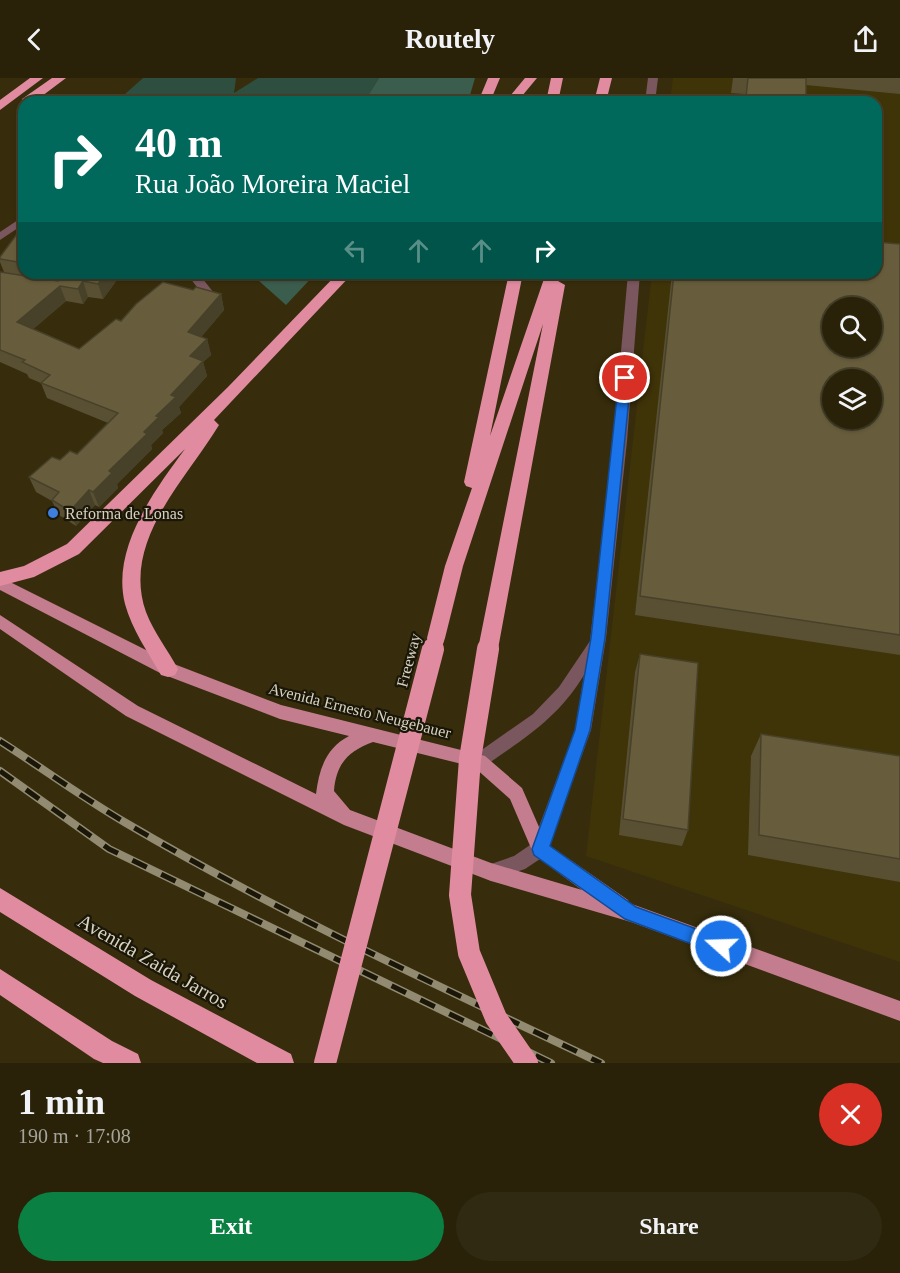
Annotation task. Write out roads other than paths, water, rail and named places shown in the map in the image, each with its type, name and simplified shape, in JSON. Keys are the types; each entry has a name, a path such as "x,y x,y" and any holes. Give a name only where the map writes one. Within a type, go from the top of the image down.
{"highway":[{"path":"0,106 37,78"},
{"path":"35,96 60,78"},
{"path":"486,96 494,78"},
{"path":"516,96 531,78"},
{"path":"553,96 557,78"},
{"path":"602,96 606,78"},
{"path":"0,120 18,108"},
{"path":"0,579 28,572 73,549 234,391 340,279"},
{"path":"454,566 515,279"},
{"name":"Freeway","path":"325,1063 454,566 551,279"},
{"path":"527,1063 496,1018 469,953 460,896 470,759 488,649 560,279"},
{"path":"168,669 141,623 136,608 132,591 132,572 137,547 158,502 234,391"},
{"name":"Avenida Zaida Jarros","path":"0,899 143,988 282,1063"},
{"path":"0,981 103,1050 129,1063"}],"main road":[{"name":"Avenida Ernesto Neugebauer","path":"0,583 168,669 280,712 479,761 516,794 540,849"},
{"path":"0,621 132,711 350,819 491,872 631,913 900,1011"},
{"path":"350,819 325,794 326,774 333,758 349,743 373,735"},
{"path":"540,849 631,913"}],"street":[{"path":"651,96 653,78"},
{"path":"0,237 18,224"},
{"path":"197,279 212,298"},
{"path":"491,872 519,863 540,849 583,730 598,638 620,441 634,279"},
{"path":"479,761 546,712 565,692 598,638"}],"railway":[{"path":"0,741 110,813 242,888 601,1063"},
{"path":"0,771 109,849 551,1063"}],"place":[{"name":"Reforma de Lonas","path":"53,513"}]}
